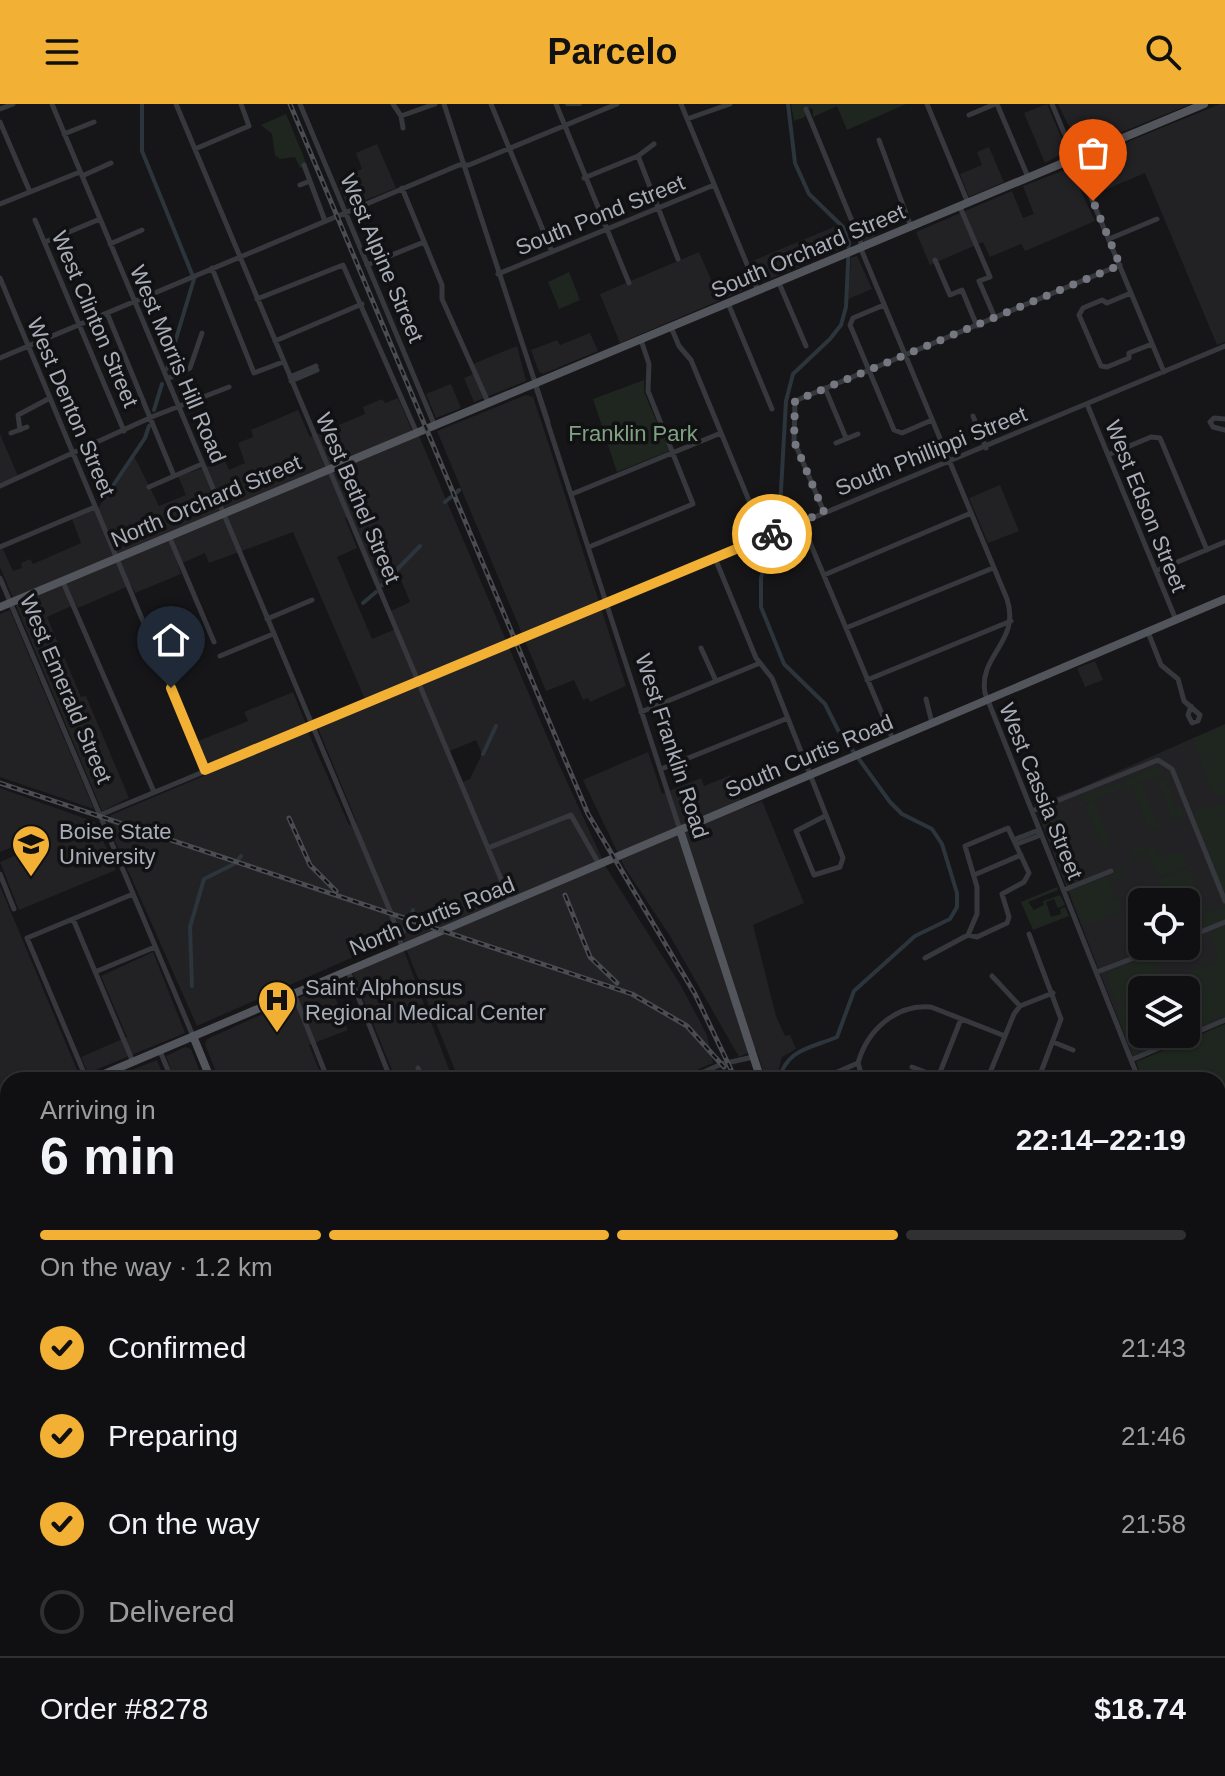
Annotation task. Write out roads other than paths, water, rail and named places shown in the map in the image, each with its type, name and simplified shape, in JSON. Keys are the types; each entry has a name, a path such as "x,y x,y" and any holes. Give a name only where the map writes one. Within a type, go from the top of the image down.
{"main road":[{"name":"South Orchard Street","path":"425,427 1029,178 1181,108 1204,104"},
{"name":"North Orchard Street","path":"0,607 425,427"},
{"name":"South Curtis Road","path":"611,858 1224,600"},
{"name":"West Franklin Road","path":"680,830 759,1072"},
{"name":"North Curtis Road","path":"108,1072 611,858"},
{"name":"West Emerald Street","path":"193,1036 208,1072"}],"street":[{"path":"0,109 13,104"},
{"name":"West Morris Hill Road","path":"52,104 391,913 402,947"},
{"name":"West Bethel Street","path":"176,104 511,903"},
{"path":"195,149 249,126 241,104"},
{"name":"West Alpine Street","path":"300,104 367,265 425,427"},
{"path":"393,104 401,116 403,128"},
{"path":"401,116 435,104"},
{"name":"West Franklin Road","path":"444,104 680,830"},
{"path":"491,104 552,252"},
{"path":"556,104 629,283"},
{"path":"0,358 402,188 617,104"},
{"path":"681,104 758,291"},
{"path":"687,119 730,104"},
{"path":"927,104 990,277 979,281 995,318"},
{"path":"969,115 996,104 1029,178"},
{"path":"1052,104 1164,372"},
{"path":"806,109 904,356 971,513 1011,621 867,680"},
{"path":"0,122 30,192"},
{"path":"64,134 94,122"},
{"path":"879,140 911,227"},
{"path":"584,178 638,156 654,144"},
{"path":"638,156 678,259"},
{"path":"0,204 111,163"},
{"path":"304,165 325,221"},
{"path":"300,185 310,181"},
{"name":"South Pond Street","path":"498,274 714,185"},
{"path":"402,188 442,285 442,299 488,402"},
{"path":"45,242 100,219"},
{"path":"1109,239 1157,219"},
{"name":"West Clinton Street","path":"35,220 124,431"},
{"path":"110,244 142,230"},
{"path":"367,265 424,242"},
{"path":"935,260 950,295 962,290 977,326"},
{"path":"257,299 343,265 425,427"},
{"path":"824,512 794,441 795,401 1120,265"},
{"path":"212,268 254,373 283,362"},
{"name":"West Denton Street","path":"0,278 205,770"},
{"path":"779,283 806,346"},
{"path":"1131,293 1107,303 1102,300 1079,315 1101,366 1107,367 1129,358 1129,353 1152,343"},
{"path":"728,303 772,409"},
{"path":"275,341 362,304"},
{"path":"884,305 851,321 894,430 902,433 932,420"},
{"path":"107,313 174,476"},
{"path":"671,327 680,348 691,360 766,536"},
{"path":"167,379 190,368 202,333"},
{"path":"589,547 693,504 648,391 649,364 640,340"},
{"name":"South Phillippi Street","path":"100,815 1225,346"},
{"path":"291,379 317,368"},
{"path":"0,486 229,387"},
{"path":"825,388 846,438"},
{"path":"20,430 18,415 50,398"},
{"name":"West Edson Street","path":"1087,404 1176,620"},
{"path":"973,416 986,448"},
{"path":"1225,419 1214,418 1210,422 1213,427 1225,430"},
{"path":"11,433 27,427"},
{"path":"572,494 721,433"},
{"path":"836,443 858,434"},
{"path":"1108,455 1158,436 1207,550"},
{"path":"149,487 202,464"},
{"path":"0,547 95,507"},
{"path":"824,575 971,513"},
{"path":"801,521 893,740"},
{"path":"169,535 214,642"},
{"path":"1156,571 1225,542"},
{"path":"715,558 760,663 772,678 843,862 814,875 796,836 800,828 825,816"},
{"path":"846,628 993,568"},
{"name":"West Emerald Street","path":"0,578 193,1036"},
{"path":"63,581 154,792"},
{"path":"267,619 312,600"},
{"path":"1224,600 1225,611"},
{"name":"West Cassia Street","path":"1011,621 984,677 988,700 1136,1072"},
{"path":"1148,632 1161,665 1178,679 1184,701 1191,706"},
{"path":"220,656 273,634"},
{"path":"701,648 716,681"},
{"path":"641,712 760,663"},
{"path":"926,699 932,724"},
{"path":"661,769 788,718"},
{"path":"1032,811 1158,760 1166,763 1172,769 1225,901"},
{"path":"488,848 571,815 599,864"},
{"path":"925,958 968,935 977,914 974,875 965,846 1003,828 1010,830 1029,876 1002,894 1009,917 1007,923 977,937 968,935"},
{"path":"1016,842 1040,832"},
{"path":"974,875 1021,855"},
{"path":"1064,890 1111,871"},
{"path":"0,874 14,909"},
{"path":"85,1072 27,938 133,894"},
{"path":"73,919 133,1062"},
{"path":"1200,932 1225,922"},
{"path":"1029,934 1061,1019 1041,1072"},
{"path":"95,972 155,947"},
{"path":"1097,972 1128,960"},
{"path":"347,971 388,1072"},
{"path":"992,976 1020,1006"},
{"path":"990,1072 1020,1006 1053,993"},
{"path":"294,994 325,1072"},
{"path":"936,1009 940,1000"},
{"path":"861,1072 858,1063 868,1036 878,1024 918,1008 936,1009 1005,1036"},
{"path":"939,1072 961,1019"},
{"path":"1131,1060 1225,1020"},
{"path":"1053,1042 1073,1050"},
{"path":"160,1050 169,1072"},
{"path":"704,1072 754,1057"},
{"path":"837,1072 858,1063"},
{"path":"912,1067 923,1072"},
{"path":"418,1068 420,1072"}],"waterway":[{"path":"142,104 142,151 192,274"},
{"path":"567,104 580,104"},
{"path":"781,1072 787,1062 801,1051 837,1037 854,991 915,936 950,919 957,907 957,893 942,844 932,829 902,814 890,802 838,730 825,704 784,664 761,607 761,578 780,508 786,401 793,374 830,339 841,325 846,307 849,243 843,227 809,194 795,163 788,104"},
{"path":"167,369 194,279"},
{"path":"154,410 162,384"},
{"path":"104,499 145,438 149,426"},
{"path":"445,502 451,497"},
{"path":"382,585 420,546"},
{"path":"363,603 376,592"},
{"path":"483,754 496,726"},
{"path":"238,860 241,856"},
{"path":"192,986 190,927 204,879 234,864"},
{"path":"403,934 407,922"}],"railway":[{"path":"290,104 588,814 695,994 732,1072"},
{"path":"0,783 632,994 687,1026 724,1067"},
{"path":"289,818 310,865 336,891"},
{"path":"565,895 590,957 617,983"}],"place":[{"name":"Boise State University","path":"31,878"},
{"name":"Saint Alphonsus Regional Medical Center","path":"277,1034"}],"park label":[{"name":"Franklin Park","path":"633,433"}]}
